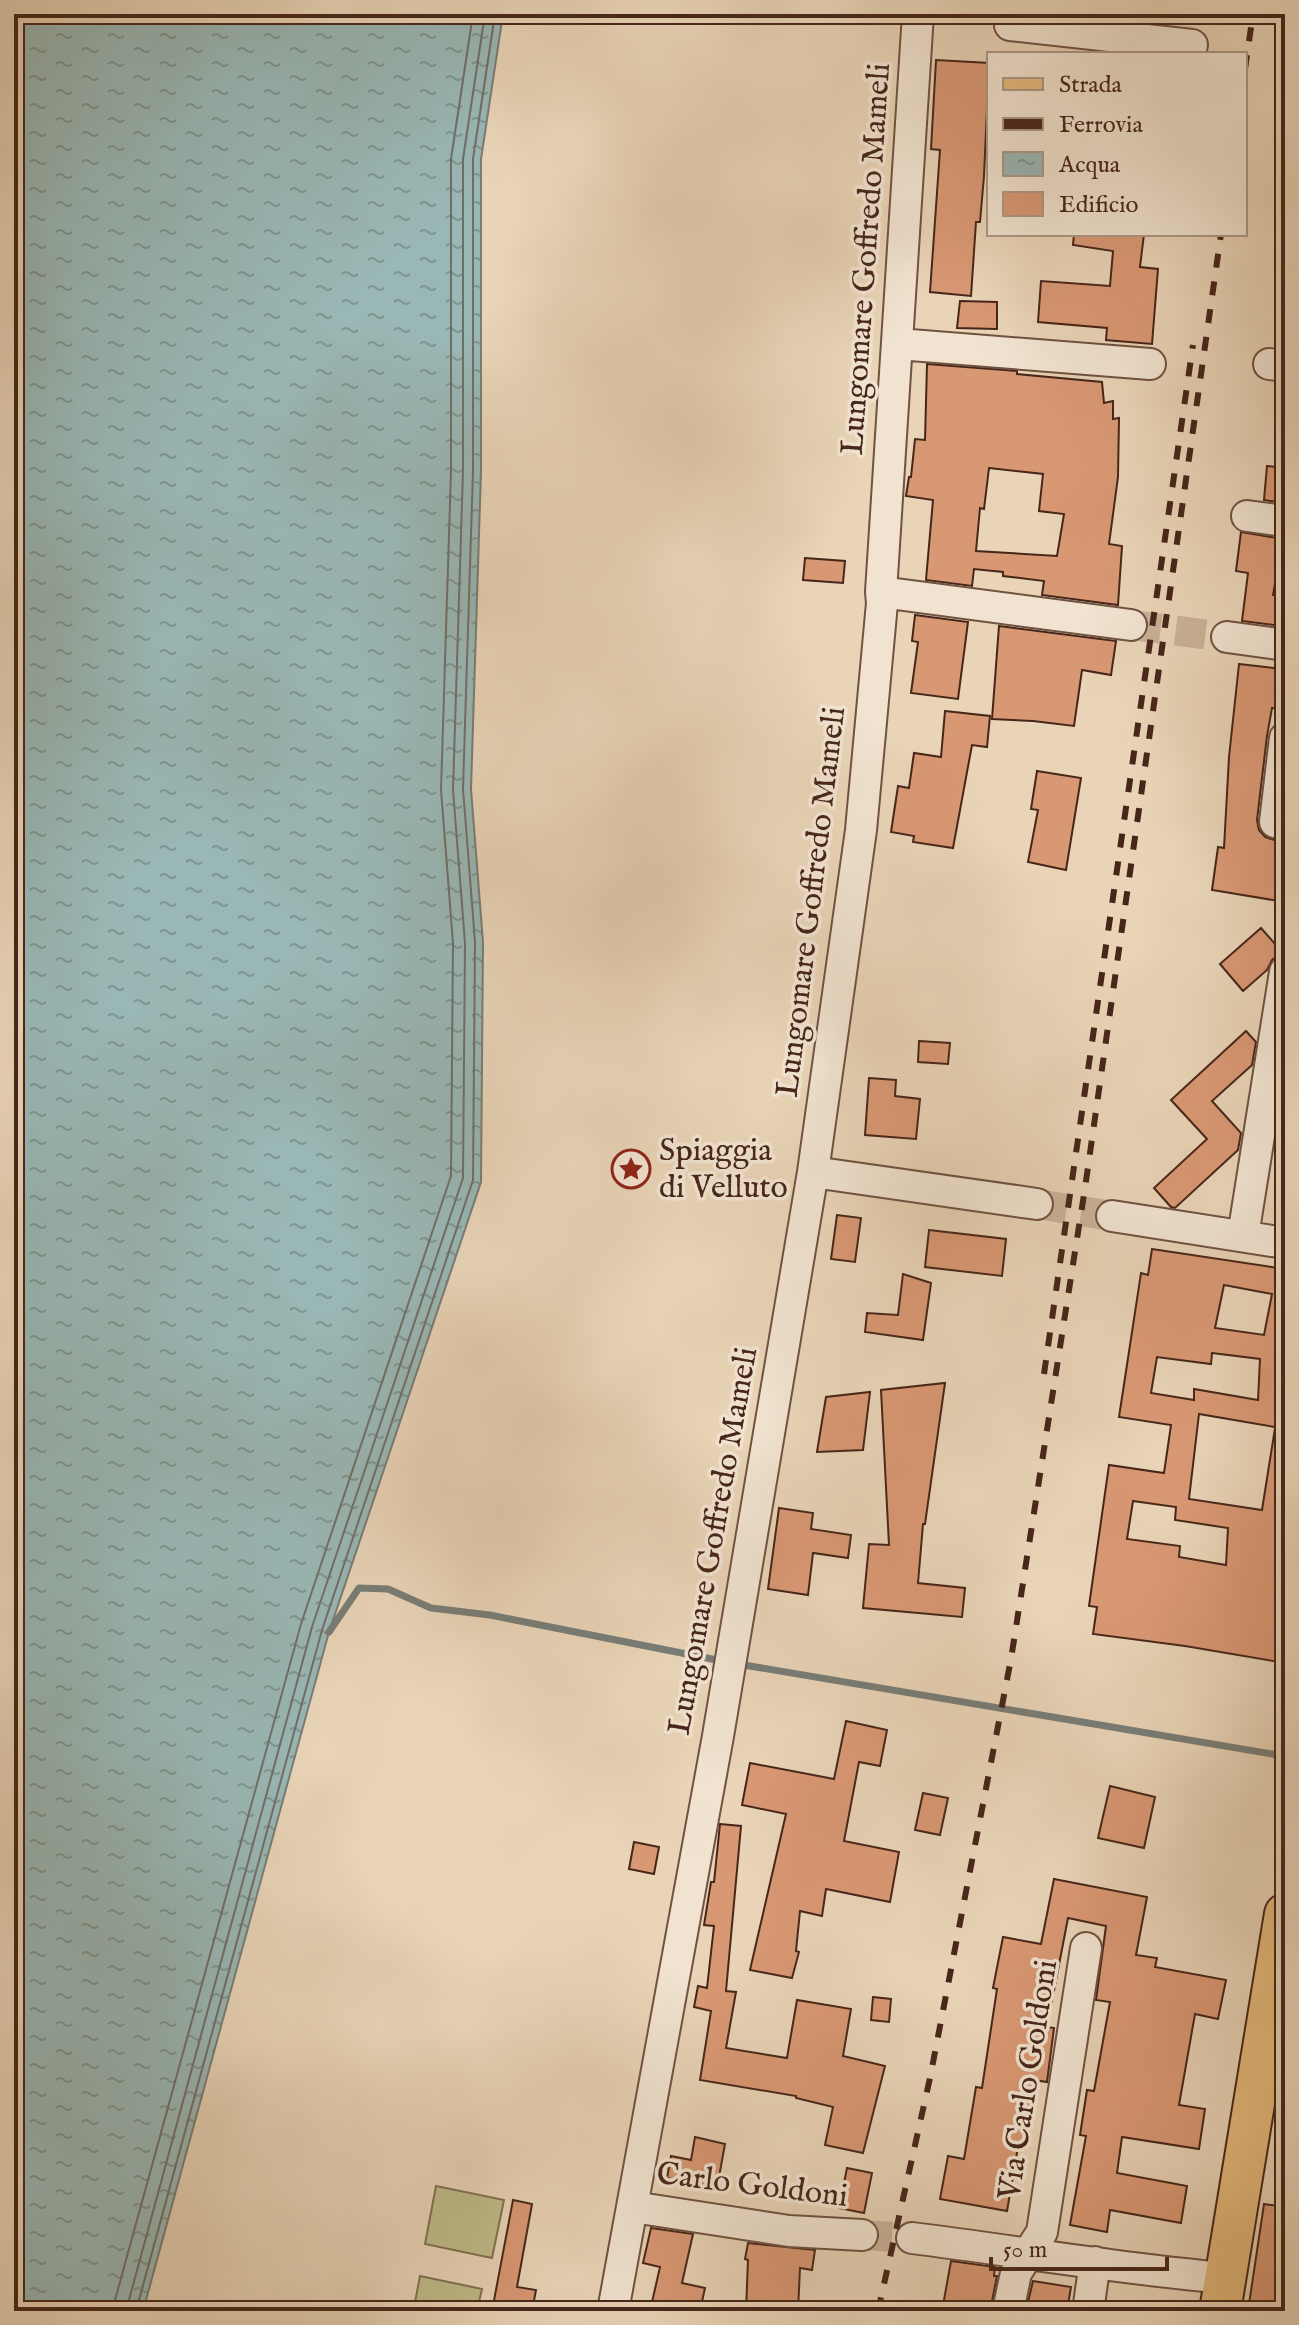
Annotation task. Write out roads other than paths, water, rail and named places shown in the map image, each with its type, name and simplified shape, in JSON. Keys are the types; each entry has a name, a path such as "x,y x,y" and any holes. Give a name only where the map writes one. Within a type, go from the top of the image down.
{"main road":[{"path":"1223,2295 1271,2085 1285,1914"}],"street":[{"name":"Lungomare Goffredo Mameli","path":"613,2311 739,1613 813,1172 861,830 881,619 918,14"},
{"path":"1010,20 1192,45"},
{"path":"898,344 1150,364"},
{"path":"1247,516 1285,521"},
{"path":"881,592 1131,625"},
{"path":"1227,637 1285,645"},
{"path":"1275,822 1285,738"},
{"path":"1243,1236 1285,972"},
{"path":"813,1172 1037,1204"},
{"path":"1112,1216 1285,1243"},
{"name":"Via Carlo Goldoni","path":"1008,2311 1016,2273 1042,2232 1086,1948"},
{"name":"Carlo Goldoni","path":"633,2207 789,2231 862,2235"},
{"path":"912,2238 1172,2274 1223,2295"},
{"path":"1088,2311 1095,2262"}],"water":[{"path":"14,14 503,14 481,159 481,471 471,789 483,942 481,1182 329,1632 143,2311 14,2311"}],"waterway":[{"path":"329,1632 359,1588 388,1589 431,1608 490,1615 722,1661"},
{"path":"738,1664 1284,1756"}],"tunnel":[{"path":"1131,625 1227,637"},
{"path":"1037,1204 1112,1216"},
{"path":"862,2235 912,2238"}],"railway":[{"path":"1247,55 1253,14"},
{"path":"878,2311 930,2078 1011,1659 1085,1188 1221,236"},
{"path":"1044,1374 1193,345"}],"place":[{"name":"Spiaggia di Velluto","path":"631,1169"}]}
